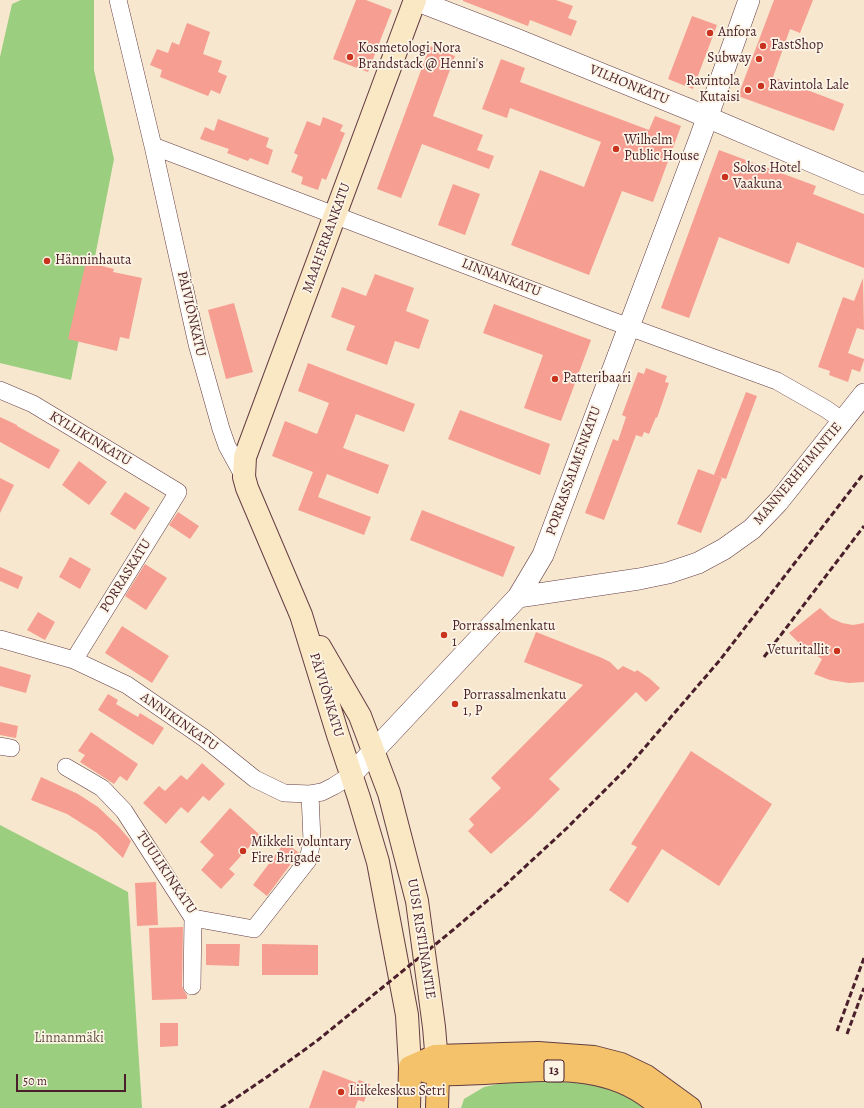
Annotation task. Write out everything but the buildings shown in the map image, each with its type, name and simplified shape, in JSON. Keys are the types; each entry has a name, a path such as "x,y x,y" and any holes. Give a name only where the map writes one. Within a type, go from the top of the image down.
{"highway":[{"path":"410,1066 437,1065 538,1053 594,1056 621,1064 646,1076 690,1108"},
{"name":"UUSI RISTIINANTIE","path":"437,1065 437,1108"},
{"name":"13","path":"437,1065 589,1072 615,1078 636,1088 653,1100 661,1108"},
{"name":"UUSI RISTIINANTIE","path":"409,1108 410,1066"}],"main road":[{"name":"MAAHERRANKATU","path":"244,477 245,457 415,0"},
{"name":"PÄIVIÖNKATU","path":"244,477 247,488 301,615 351,775"},
{"name":"PÄIVIÖNKATU","path":"301,615 360,716 374,751"},
{"name":"UUSI RISTIINANTIE","path":"374,751 389,794 417,901 434,1027 437,1065"},
{"name":"UUSI RISTIINANTIE","path":"351,775 378,862 407,1015 410,1066"}],"street":[{"name":"PÄIVIÖNKATU","path":"118,0 153,146 197,344 221,428 228,446 244,477"},
{"name":"VILHONKATU","path":"415,0 516,39 707,117 864,184"},
{"name":"PORRASSALMENKATU","path":"351,775 518,598 543,555 707,117 749,0"},
{"name":"LINNANKATU","path":"153,146 628,327 777,381 826,409 843,421"},
{"name":"KYLLIKINKATU","path":"0,390 33,404 178,492"},
{"name":"MANNERHEIMINTIE","path":"518,598 668,573 698,563 724,549 752,529 778,502 864,394"},
{"name":"PORRASKATU","path":"74,660 178,492"},
{"name":"ANNIKINKATU","path":"0,639 74,660 127,685 204,738 255,779 284,793 310,794 322,792 351,775"},
{"name":"TUULIKINKATU","path":"66,767 102,788 124,811 193,918 254,929 308,860 312,841 310,794"},
{"path":"192,986 193,918"}],"green space":[{"name":"Hänninhauta","path":"21,0 94,0 94,70 114,159 71,380 0,363 0,57 12,4"},
{"name":"Linnanmäki","path":"0,825 128,892 142,1108 0,1108"},
{"path":"513,1081 597,1083 610,1086 649,1108 461,1108 464,1099 484,1087"}],"railway":[{"path":"221,1108 318,1040 453,930 501,889 567,828 628,767 720,660 864,473"},
{"path":"764,657 864,526"},
{"path":"837,1031 864,958"},
{"path":"847,1034 864,988"}],"place":[{"name":"Anfora","path":"710,33"},
{"name":"FastShop","path":"763,46"},
{"name":"Kosmetologi Nora Brandstack @ Henni's","path":"350,57"},
{"name":"Subway","path":"759,59"},
{"name":"Ravintola Lale","path":"761,86"},
{"name":"Ravintola Kutaisi","path":"748,90"},
{"name":"Wilhelm Public House","path":"616,149"},
{"name":"Sokos Hotel Vaakuna","path":"725,177"},
{"name":"Hänninhauta","path":"47,261"},
{"name":"Patteribaari","path":"555,379"},
{"name":"Porrassalmenkatu 1","path":"444,635"},
{"name":"Veturitallit","path":"837,651"},
{"name":"Porrassalmenkatu 1, P","path":"455,704"},
{"name":"Mikkeli voluntary Fire Brigade","path":"243,851"},
{"name":"Liikekeskus Setri","path":"341,1092"}]}
